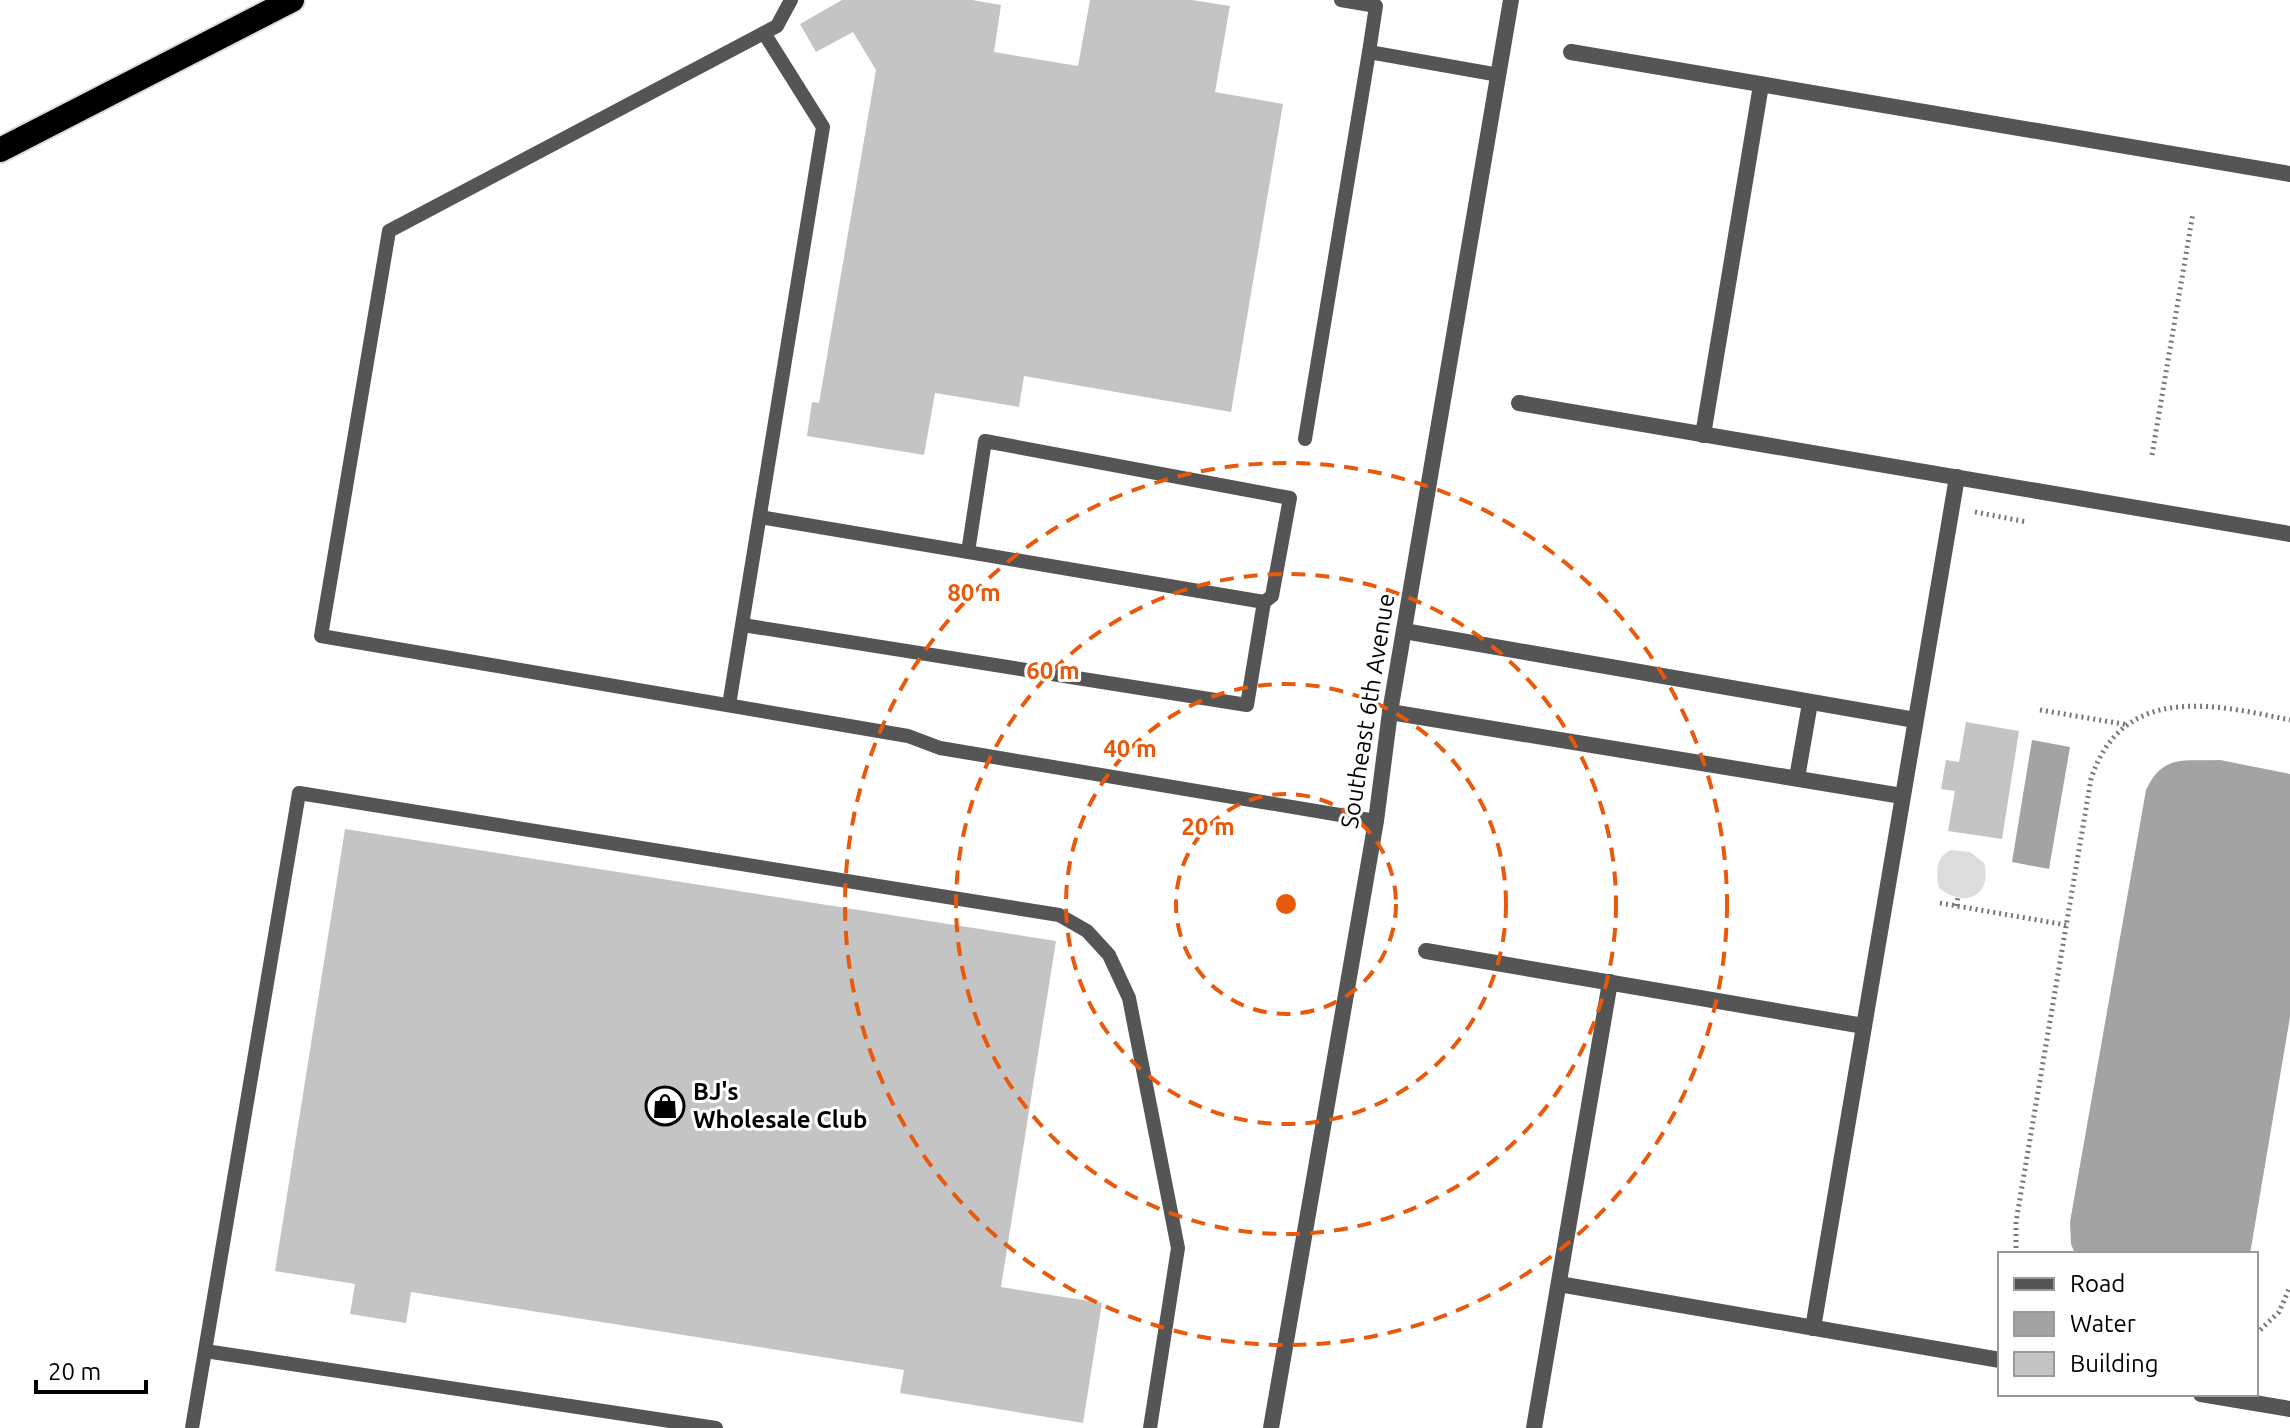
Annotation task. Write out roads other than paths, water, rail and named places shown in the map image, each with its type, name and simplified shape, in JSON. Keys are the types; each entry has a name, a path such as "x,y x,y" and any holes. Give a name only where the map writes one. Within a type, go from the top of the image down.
{"highway":[{"path":"0,150 292,0"}],"street":[{"name":"Southeast 6th Avenue","path":"1271,1428 1376,821 1390,712 1511,0"},
{"path":"1571,52 2290,174"},
{"path":"1703,435 1761,85"},
{"path":"1519,403 2290,534"},
{"path":"1813,1328 1957,477"},
{"path":"1404,631 1915,720"},
{"path":"1797,778 1810,703"},
{"path":"1390,712 1902,796"},
{"path":"1426,951 1864,1026"},
{"path":"1534,1428 1610,982"},
{"path":"1559,1284 1998,1360"},
{"path":"2213,1396 2290,1409"}],"lane":[{"path":"791,0 777,26 389,231 321,636 908,736 940,748 1376,821"},
{"path":"1305,439 1376,6 1341,0"},
{"path":"729,705 823,127 764,33"},
{"path":"1369,52 1499,75"},
{"path":"743,625 1247,705 1264,602 1272,596 1290,498 985,441 968,552"},
{"path":"760,517 1264,602"},
{"path":"192,1428 299,793 1059,915 1087,931 1109,955 1129,998 1178,1248 1150,1428"},
{"path":"205,1351 716,1428"}],"water":[{"path":"2032,740 2070,747 2049,869 2012,862"},
{"path":"2220,760 2290,774 2290,1017 2250,1252 2074,1252 2070,1222 2146,790 2160,770 2186,761"}],"place":[{"name":"BJ's Wholesale Club","path":"665,1106"}]}
